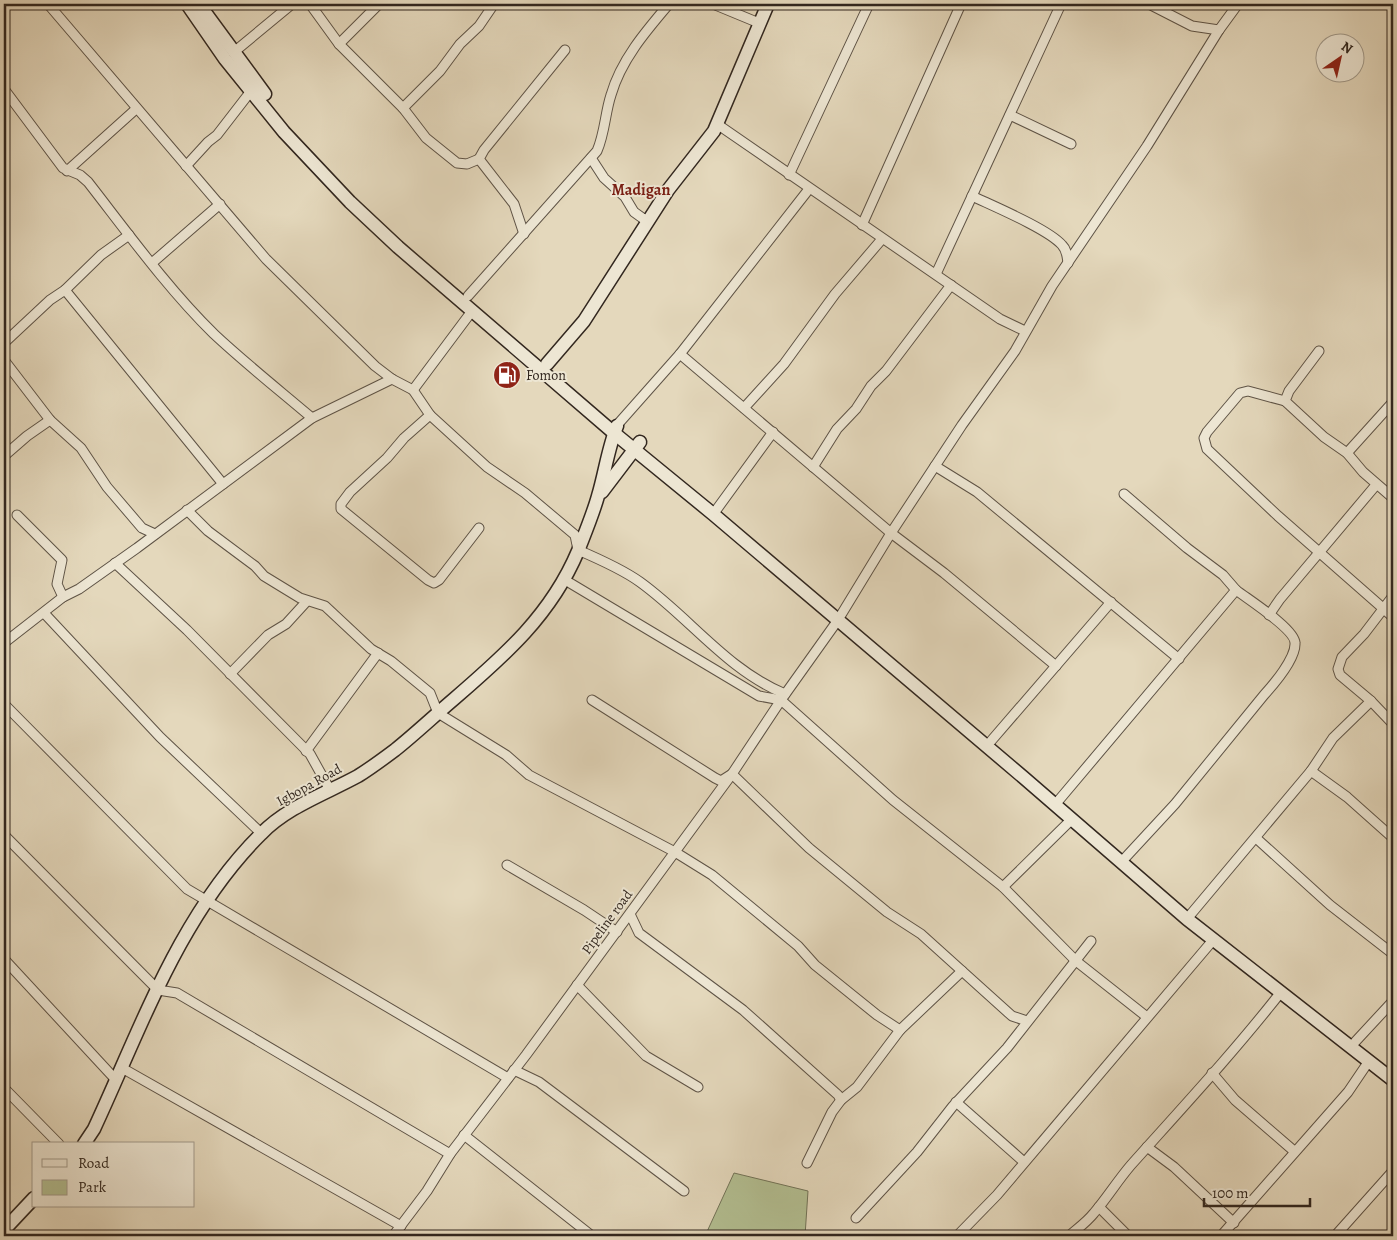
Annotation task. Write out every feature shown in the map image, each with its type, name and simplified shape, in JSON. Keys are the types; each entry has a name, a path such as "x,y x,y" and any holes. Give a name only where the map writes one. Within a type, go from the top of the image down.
{"main road":[{"path":"188,4 226,59 284,132 350,202 398,247 472,311 717,509 1071,820 1214,939 1393,1080"},
{"path":"199,4 290,127 356,196 547,364 616,428"},
{"path":"547,364 584,321 648,222 717,124 768,4"},
{"path":"598,497 616,428"},
{"path":"598,497 637,445"},
{"path":"637,445 839,617 991,742 1191,914 1393,1072"},
{"name":"Igbopa Road","path":"85,1142 94,1129 158,990 206,901 228,871 261,833 284,814 360,774 396,749 487,671 531,628 565,580 598,497"},
{"path":"4,1230 32,1200"}],"street":[{"path":"48,4 266,259 375,366 392,379 413,390 430,415 488,467 525,493 575,535 578,550 640,582 740,669 783,697 893,800 1003,887 1076,961 1147,1018"},
{"path":"234,52 292,4"},
{"path":"310,4 339,44 403,108 426,138 457,163 467,164 479,159 484,150 565,50"},
{"path":"339,44 379,4"},
{"path":"403,108 440,71 460,44 479,26 494,4"},
{"path":"468,296 524,234 576,172 591,158 601,142 611,94 620,72 642,35 669,4"},
{"path":"714,4 759,23"},
{"path":"789,175 869,4"},
{"path":"862,225 961,4"},
{"path":"936,274 1061,4"},
{"path":"1149,4 1192,26 1219,30"},
{"name":"Pipeline road","path":"393,1236 402,1226 450,1154 578,985 732,774 839,617 891,533 1015,351 1025,331 1068,263 1147,146 1219,30 1238,4"},
{"path":"4,89 67,171 80,174 88,182 152,263 214,334 312,418"},
{"path":"186,166 216,136 251,91"},
{"path":"67,171 136,109"},
{"path":"1010,115 1072,144"},
{"path":"717,124 1010,326 1025,331"},
{"path":"591,158 604,178 625,196 634,212 648,222"},
{"path":"479,159 514,204 524,234"},
{"path":"616,428 680,354 809,189"},
{"path":"972,196 1018,218 1056,240 1066,252 1068,263"},
{"path":"152,263 220,204"},
{"path":"4,343 50,300 65,290 101,255 129,235"},
{"path":"744,408 784,364 835,294 882,239"},
{"path":"813,467 837,429 856,409 871,386 886,371 951,285"},
{"path":"65,290 222,484"},
{"path":"413,390 472,311"},
{"path":"1285,401 1289,391 1319,351"},
{"path":"680,354 891,533 944,573 1056,666"},
{"path":"4,360 50,420 80,448 107,487 142,528 155,534"},
{"path":"4,644 63,597 79,590 312,418 392,379"},
{"path":"1393,498 1376,484 1347,453 1302,419 1285,401 1248,391 1240,393 1207,432 1204,443 1210,451 1244,481 1278,516 1393,617"},
{"path":"1347,453 1393,402"},
{"path":"430,415 350,492 341,504 341,508 434,583 439,580 479,528"},
{"path":"4,456 27,436 50,420"},
{"path":"717,509 772,432"},
{"path":"936,466 977,492 1179,659"},
{"path":"1269,615 1280,598 1321,552 1376,484"},
{"path":"1124,494 1187,548 1223,575 1236,590 1287,628 1294,636 1296,644 1288,662 1274,683 1175,804 1124,858"},
{"path":"187,510 208,531 255,566 264,576 307,601 325,606 378,653 391,660 430,693 438,713 506,755 529,775 675,852 712,875 798,946 815,965 877,1015 900,1030"},
{"path":"18,515 38,533 62,560 58,584 63,597"},
{"path":"115,563 188,630 306,751 330,790"},
{"path":"565,580 759,696 783,697"},
{"path":"1059,800 1236,590"},
{"path":"1393,596 1364,634 1338,662 1340,675 1371,701 1393,724"},
{"path":"230,674 268,635 286,624 307,601"},
{"path":"991,742 1111,602"},
{"path":"44,613 160,737 261,833"},
{"path":"306,751 378,653"},
{"path":"592,700 715,778 721,781 732,774 822,859 887,912 921,934 1012,1016 1026,1021"},
{"path":"1191,914 1311,771 1333,738 1371,701"},
{"path":"4,704 187,890 508,1078"},
{"path":"1311,771 1347,797 1393,838"},
{"path":"1003,887 1071,820"},
{"path":"4,835 158,990 177,994 450,1154"},
{"path":"1256,838 1330,904 1393,954"},
{"path":"506,865 584,910 616,932"},
{"path":"630,914 639,933 743,1010 838,1095 840,1100"},
{"path":"957,1236 996,1195 1214,939"},
{"path":"856,1218 917,1152 956,1102 1007,1048 1026,1021 1049,997 1091,941"},
{"path":"4,959 119,1074 402,1226"},
{"path":"807,1163 832,1112 840,1100 857,1087 900,1030 962,971"},
{"path":"578,985 646,1056 698,1087"},
{"path":"1069,1236 1082,1226 1099,1207 1124,1173 1181,1112 1281,992"},
{"path":"1355,1042 1393,1001"},
{"path":"1221,1236 1262,1192 1294,1151 1348,1092 1369,1061"},
{"path":"514,1070 539,1082 684,1191"},
{"path":"1212,1073 1224,1090 1294,1151"},
{"path":"4,1088 57,1142"},
{"path":"956,1102 1024,1162"},
{"path":"464,1135 592,1236"},
{"path":"1147,1147 1174,1167 1234,1223"},
{"path":"1335,1236 1393,1170"},
{"path":"1099,1207 1128,1236"}],"green space":[{"path":"734,1173 808,1191 805,1236 705,1236"}],"place":[{"name":"Fomon","path":"507,375"}],"district":[{"name":"Madigan","path":"641,190"}]}
